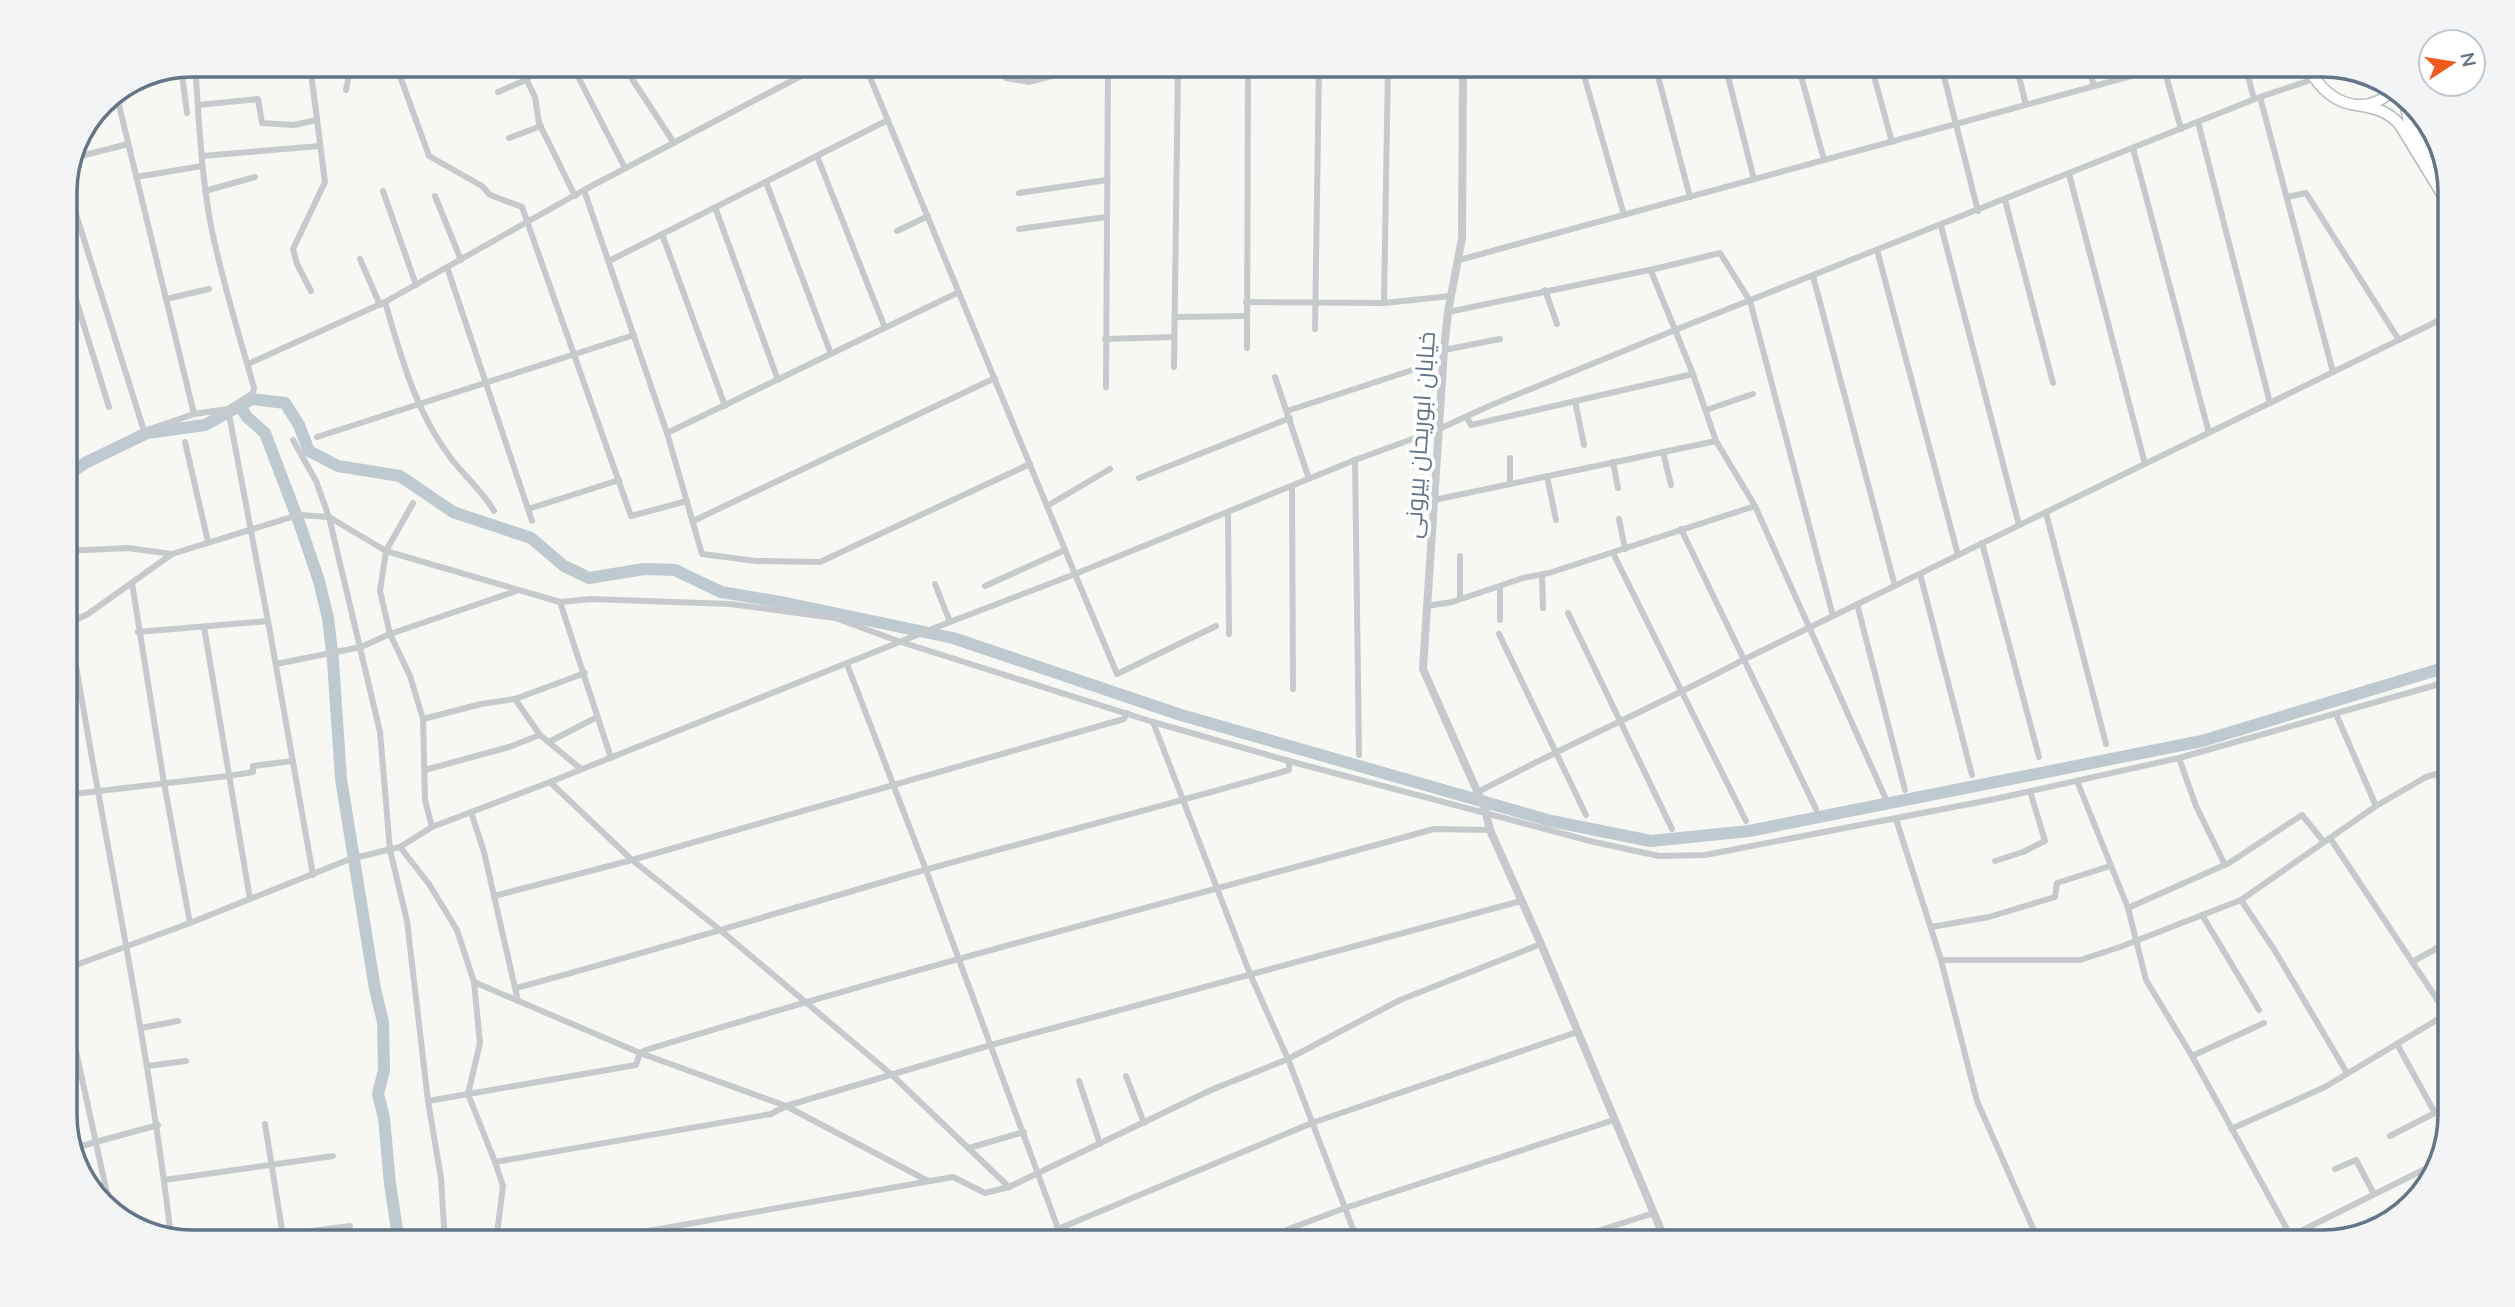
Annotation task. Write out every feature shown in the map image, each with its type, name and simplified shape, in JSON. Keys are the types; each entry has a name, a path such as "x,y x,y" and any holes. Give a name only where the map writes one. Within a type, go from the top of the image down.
{"highway":[{"path":"2314,79 2325,92 2340,101 2374,107 2390,114 2400,125 2438,187"},
{"path":"2357,105 2374,102 2385,95"},
{"path":"2408,115 2409,122 2434,162"}],"street":[{"path":"77,216 144,431 194,414 228,409 255,390 211,226 202,166 196,77"},
{"path":"311,291 297,264 293,249 325,182 312,77"},
{"path":"346,90 349,77"},
{"path":"400,77 429,156 482,186 490,195 522,207 631,516 687,501"},
{"path":"578,77 625,169"},
{"path":"631,77 674,143"},
{"path":"248,364 382,304 584,190 799,77"},
{"path":"870,77 1117,674 1216,626"},
{"path":"1006,77 1029,82 1048,77"},
{"path":"1106,387 1108,77"},
{"path":"1174,367 1178,77"},
{"path":"1247,348 1248,77"},
{"path":"1315,329 1319,77"},
{"path":"1384,303 1388,77"},
{"name":"خیابان ابوریحان بیرونی","path":"1463,77 1462,238 1448,312 1443,360 1423,669 1479,794 1490,830 1662,1230"},
{"path":"1584,77 1624,215"},
{"path":"1658,77 1690,197"},
{"path":"1728,77 1754,179"},
{"path":"1800,77 1824,160"},
{"path":"1874,77 1892,142"},
{"path":"1944,77 1978,211"},
{"path":"2019,77 2026,104"},
{"path":"2091,77 2094,86"},
{"path":"1459,260 2125,77"},
{"path":"2166,77 2181,129"},
{"path":"2249,77 2287,197 2333,372"},
{"path":"182,78 187,113"},
{"path":"498,92 528,79 541,126 575,196"},
{"path":"77,963 190,923 359,856 390,850 432,827 1075,574 1355,460 1437,430 1675,330 2257,98 2314,79"},
{"path":"198,105 258,99 262,123 294,125 317,120"},
{"path":"119,104 194,414"},
{"path":"609,261 888,120"},
{"path":"2198,122 2270,403"},
{"path":"509,138 541,126"},
{"path":"83,156 128,144"},
{"path":"202,156 320,146"},
{"path":"2133,148 2209,433"},
{"path":"817,156 885,328"},
{"path":"136,177 202,166"},
{"path":"2068,174 2145,464"},
{"path":"205,191 255,177"},
{"path":"1019,193 1107,180"},
{"path":"766,182 831,354"},
{"path":"584,190 667,433 702,554 756,561 820,562 1030,464"},
{"path":"383,191 416,285"},
{"path":"2287,197 2306,193 2399,340"},
{"path":"435,196 461,260"},
{"path":"2006,200 2053,383"},
{"path":"715,207 778,380"},
{"path":"897,232 928,216"},
{"path":"1018,229 1106,217"},
{"path":"1941,226 2019,526"},
{"path":"662,234 724,406"},
{"path":"1877,250 1958,555"},
{"path":"1448,312 1720,253 1750,301 1832,616"},
{"path":"360,259 382,304 418,405 449,456 494,511"},
{"path":"447,267 532,521"},
{"path":"1650,270 1693,374 1716,442 1755,506 1885,797"},
{"path":"1813,276 1895,586"},
{"path":"166,299 209,289"},
{"path":"1545,290 1557,324"},
{"path":"667,433 959,292"},
{"path":"1246,302 1384,303 1451,296"},
{"path":"77,303 109,407"},
{"path":"1174,317 1247,316"},
{"path":"1479,794 1555,751 1683,692 1832,616 2438,321"},
{"path":"317,437 634,335"},
{"path":"1105,338 1174,337"},
{"path":"1444,350 1500,339"},
{"path":"1139,478 1289,415 1443,360"},
{"path":"1467,418 1471,425 1693,374"},
{"path":"1275,377 1309,479"},
{"path":"694,521 995,378"},
{"path":"1706,410 1753,394"},
{"path":"1575,401 1584,445"},
{"path":"228,409 313,875"},
{"path":"293,440 316,481 329,517 362,647 380,732 390,850 407,921 428,1101 441,1178 444,1230"},
{"path":"184,442 208,542"},
{"path":"1434,500 1716,442"},
{"path":"1663,452 1671,485"},
{"path":"1510,458 1510,484"},
{"path":"1355,460 1359,755"},
{"path":"1613,462 1618,488"},
{"path":"1047,506 1110,469"},
{"path":"1547,476 1556,520"},
{"path":"528,509 619,480"},
{"path":"1292,486 1293,690"},
{"path":"413,503 386,551 380,591 390,634 410,676 423,719 425,800 432,827"},
{"path":"1427,606 1542,575 1755,506"},
{"path":"1228,512 1229,634"},
{"path":"2046,513 2106,744"},
{"path":"77,619 172,554 298,515 329,517 386,551 559,602 591,599 730,604 835,618 901,642 1153,722 1594,842 1660,856 1705,855 2077,781 2179,758 2438,684"},
{"path":"1619,519 1625,549"},
{"path":"1681,529 1816,809"},
{"path":"1982,544 2039,757"},
{"path":"77,550 128,548 172,554"},
{"path":"985,586 1065,550"},
{"path":"1613,553 1746,821"},
{"path":"1460,556 1460,599"},
{"path":"1920,574 1972,775"},
{"path":"1542,575 1543,608"},
{"path":"132,583 138,632 190,923"},
{"path":"934,584 950,622"},
{"path":"1500,586 1500,620"},
{"path":"276,664 362,647 390,634 521,589"},
{"path":"559,602 585,673 611,758"},
{"path":"1857,604 1905,790"},
{"path":"1568,613 1672,829"},
{"path":"138,632 268,621"},
{"path":"204,626 250,899"},
{"path":"1499,634 1586,815"},
{"path":"847,664 1058,1229 1312,1122 1577,1032"},
{"path":"423,719 481,704 515,699 585,673"},
{"path":"77,681 148,1066 170,1228"},
{"path":"515,699 540,735 581,769"},
{"path":"494,895 632,860 1124,719 1127,713"},
{"path":"2336,714 2376,806"},
{"path":"549,742 597,717"},
{"path":"1153,722 1250,974 1287,1059 1353,1230"},
{"path":"425,770 509,747 540,735"},
{"path":"2179,758 2196,806 2225,865"},
{"path":"77,794 228,776 253,772 253,766 292,761"},
{"path":"516,988 632,957 719,929 926,870 1289,770 1289,761"},
{"path":"1941,960 2080,960 2136,940 2241,900 2376,806 2426,777 2438,774"},
{"path":"2077,781 2128,908 2146,980 2192,1056 2287,1230"},
{"path":"550,782 632,860 719,929 802,1002 892,1075 1009,1186"},
{"path":"1994,861 2023,852 2045,841 2030,791"},
{"path":"471,812 494,895 518,1001"},
{"path":"2128,908 2225,865 2302,815 2327,840 2438,999"},
{"path":"1896,819 1941,960 1977,1101 2034,1230"},
{"path":"640,1053 802,1002 1434,829 1490,830"},
{"path":"400,846 429,884 457,930 474,982 480,1043 468,1094 503,1185 497,1230"},
{"path":"1931,928 1989,918 2055,897 2057,883 2110,866"},
{"path":"2241,900 2275,951 2347,1073"},
{"path":"495,1162 771,1114 786,1106 991,1045 1521,901"},
{"path":"2202,915 2259,1010"},
{"path":"653,1230 953,1177 985,1193 1009,1186 1211,1090 1287,1059 1400,999 1541,944"},
{"path":"2412,962 2438,948"},
{"path":"474,982 640,1053 786,1106 928,1181"},
{"path":"141,1028 177,1021"},
{"path":"2231,1129 2325,1087 2438,1021"},
{"path":"2192,1056 2264,1023"},
{"path":"2397,1044 2435,1113"},
{"path":"428,1101 636,1065 640,1053"},
{"path":"77,1056 107,1192"},
{"path":"148,1066 186,1061"},
{"path":"1126,1076 1144,1123"},
{"path":"1079,1082 1100,1144"},
{"path":"2390,1136 2438,1111"},
{"path":"1287,1230 1345,1208 1614,1120"},
{"path":"265,1124 283,1230"},
{"path":"81,1146 158,1125"},
{"path":"969,1148 1024,1132"},
{"path":"164,1180 333,1156"},
{"path":"2335,1169 2356,1160 2374,1195"},
{"path":"2309,1230 2424,1170"},
{"path":"1601,1230 1654,1213"},
{"path":"330,1230 350,1226"}],"waterway":[{"path":"77,469 147,433 205,425 252,399 285,403 299,425 309,451 338,466 400,476 453,512 531,538 564,566 589,578 644,569 675,570 721,592 953,638 1181,715 1551,821 1651,841 1749,831 2202,741 2438,670"},
{"path":"240,406 247,417 265,433 300,525 328,618 341,779 375,989 383,1022 384,1070 378,1094 384,1118 397,1230"}]}
